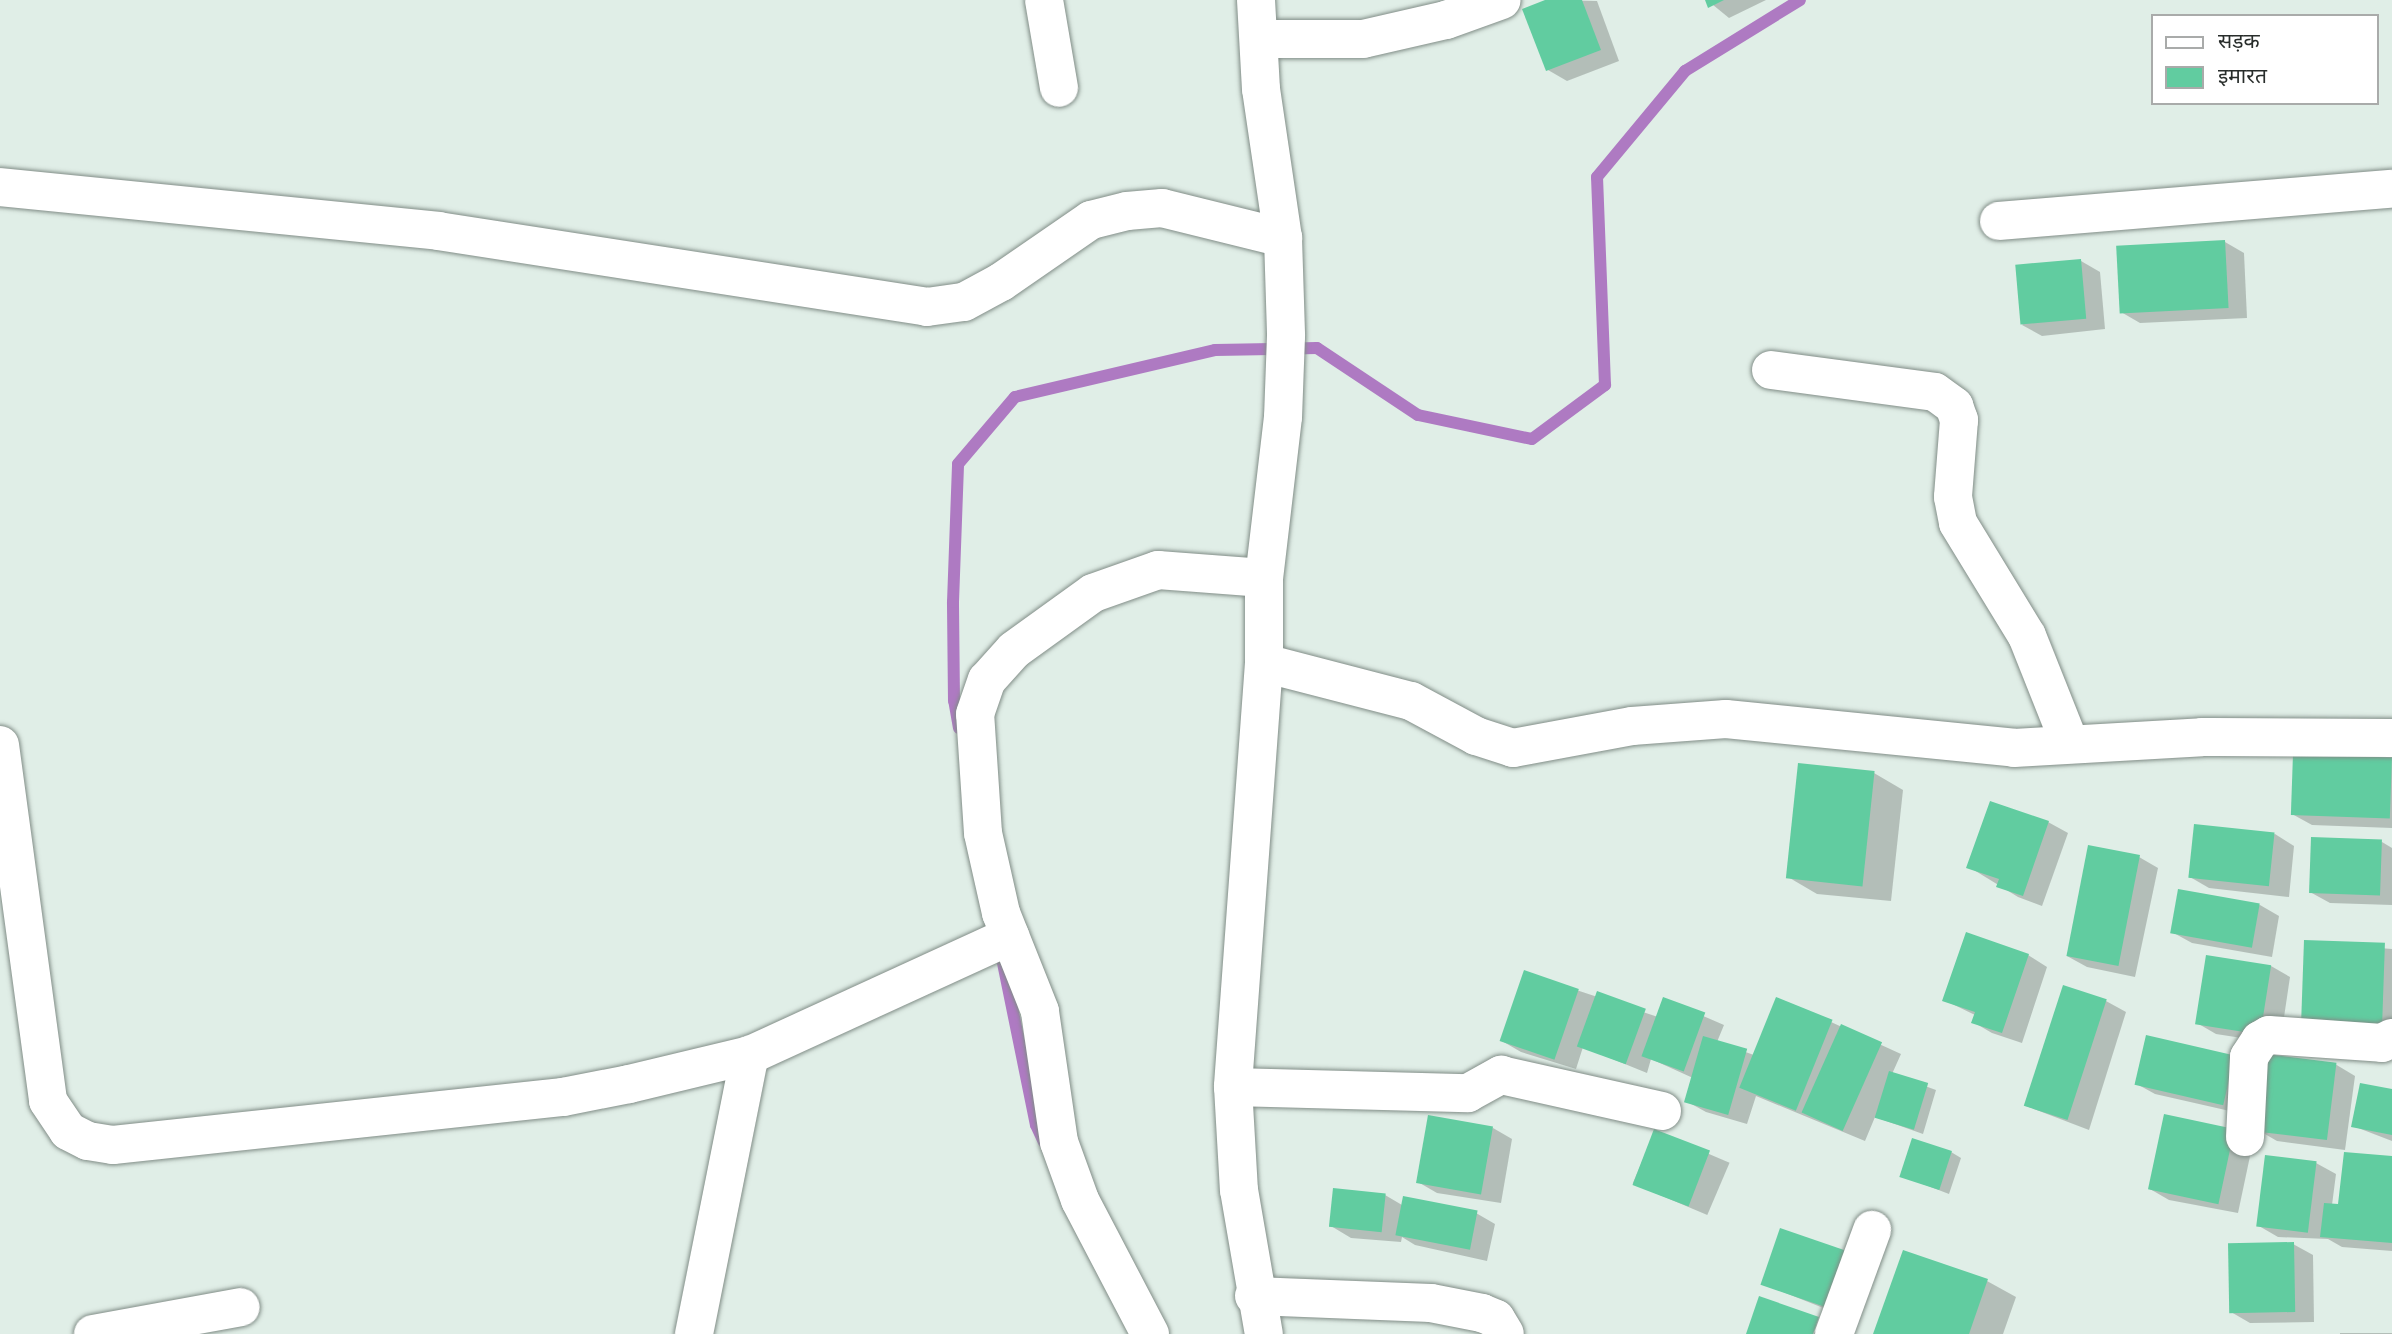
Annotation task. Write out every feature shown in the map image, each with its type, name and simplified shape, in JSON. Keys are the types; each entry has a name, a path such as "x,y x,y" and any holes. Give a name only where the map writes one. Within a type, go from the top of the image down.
{"street":[{"path":"1044,0 1059,88"},
{"path":"1256,0 1261,89 1283,238 1286,336 1283,416 1264,578 1264,663 1233,1087 1239,1190 1254,1296 1264,1334"},
{"path":"1259,39 1363,39 1433,23 1502,0"},
{"path":"0,187 438,231 927,307 964,302 1001,282 1091,220 1127,211 1162,208 1283,238"},
{"path":"1999,221 2392,190"},
{"path":"1771,370 1935,393 1954,406 1959,420 1952,497 1958,523 2027,636 2070,744"},
{"path":"1150,1334 1070,1178 1059,1142 1040,1011 1007,937 996,897 977,787 975,714 988,680 1040,628 1093,593 1158,570 1264,578"},
{"path":"1264,663 1411,701 1476,736 1513,748 1632,726 1726,719 2014,748 2202,737 2392,738"},
{"path":"0,746 47,1101 68,1131 88,1141 114,1145 563,1097 750,1055 1007,937"},
{"path":"2245,1136 2249,1057 2260,1040 2269,1035 2382,1043 2392,1038"},
{"path":"694,1334 750,1055"},
{"path":"1233,1087 1468,1093 1501,1075 1662,1111"},
{"path":"1834,1334 1872,1230"},
{"path":"1254,1296 1431,1303 1482,1313 1496,1319 1505,1334"},
{"path":"93,1334 241,1307"}],"building":[{"path":"1545,0 1582,0 1601,50 1546,71 1522,9"},
{"path":"1705,0 1724,0 1708,8"},
{"path":"2225,240 2229,308 2120,314 2116,246"},
{"path":"2081,259 2086,319 2020,325 2015,265"},
{"path":"2293,754 2392,757 2390,818 2291,815"},
{"path":"1798,763 1875,771 1862,886 1786,878"},
{"path":"1990,801 2049,821 2023,896 1996,887 1999,879 1966,868"},
{"path":"2194,824 2275,832 2269,886 2188,878"},
{"path":"2311,837 2382,839 2380,895 2309,893"},
{"path":"2088,845 2140,855 2118,966 2066,956"},
{"path":"2178,889 2260,903 2252,948 2170,933"},
{"path":"1966,932 2029,954 2002,1033 1971,1023 1975,1012 1942,1001"},
{"path":"2304,940 2385,943 2382,1030 2301,1027"},
{"path":"2206,955 2271,965 2260,1034 2195,1024"},
{"path":"1524,970 1579,989 1554,1060 1500,1041"},
{"path":"2063,985 2107,999 2068,1120 2024,1106"},
{"path":"1597,991 1646,1009 1626,1064 1577,1046"},
{"path":"1663,997 1705,1012 1684,1072 1641,1056"},
{"path":"1776,997 1833,1020 1796,1111 1739,1088"},
{"path":"1841,1024 1882,1042 1843,1131 1802,1113"},
{"path":"2146,1035 2235,1055 2223,1105 2135,1085"},
{"path":"1703,1036 1747,1049 1728,1115 1684,1102"},
{"path":"2266,1054 2336,1063 2327,1140 2256,1131"},
{"path":"1889,1071 1928,1083 1914,1130 1875,1118"},
{"path":"2360,1083 2392,1089 2392,1135 2351,1127"},
{"path":"2164,1114 2234,1129 2218,1204 2148,1189"},
{"path":"1428,1115 1493,1126 1481,1194 1416,1183"},
{"path":"1654,1129 1710,1151 1689,1207 1632,1185"},
{"path":"1912,1138 1952,1151 1939,1190 1899,1177"},
{"path":"2344,1152 2392,1156 2392,1243 2320,1237 2324,1203 2338,1204"},
{"path":"2265,1155 2317,1161 2308,1233 2256,1226"},
{"path":"1333,1188 1386,1194 1382,1232 1329,1227"},
{"path":"1403,1196 1478,1211 1470,1250 1395,1235"},
{"path":"1780,1228 1846,1251 1827,1308 1760,1285"},
{"path":"2294,1242 2295,1312 2229,1313 2228,1243"},
{"path":"1903,1250 1988,1279 1969,1334 1873,1334"},
{"path":"1759,1296 1819,1317 1813,1334 1746,1334"}],"waterway":[{"path":"959,728 954,701 953,602 958,464 1015,397 1215,350 1317,348 1418,415 1532,439 1605,385 1597,177 1685,71 1800,0"},
{"path":"1003,963 1036,1125 1044,1142"}]}
